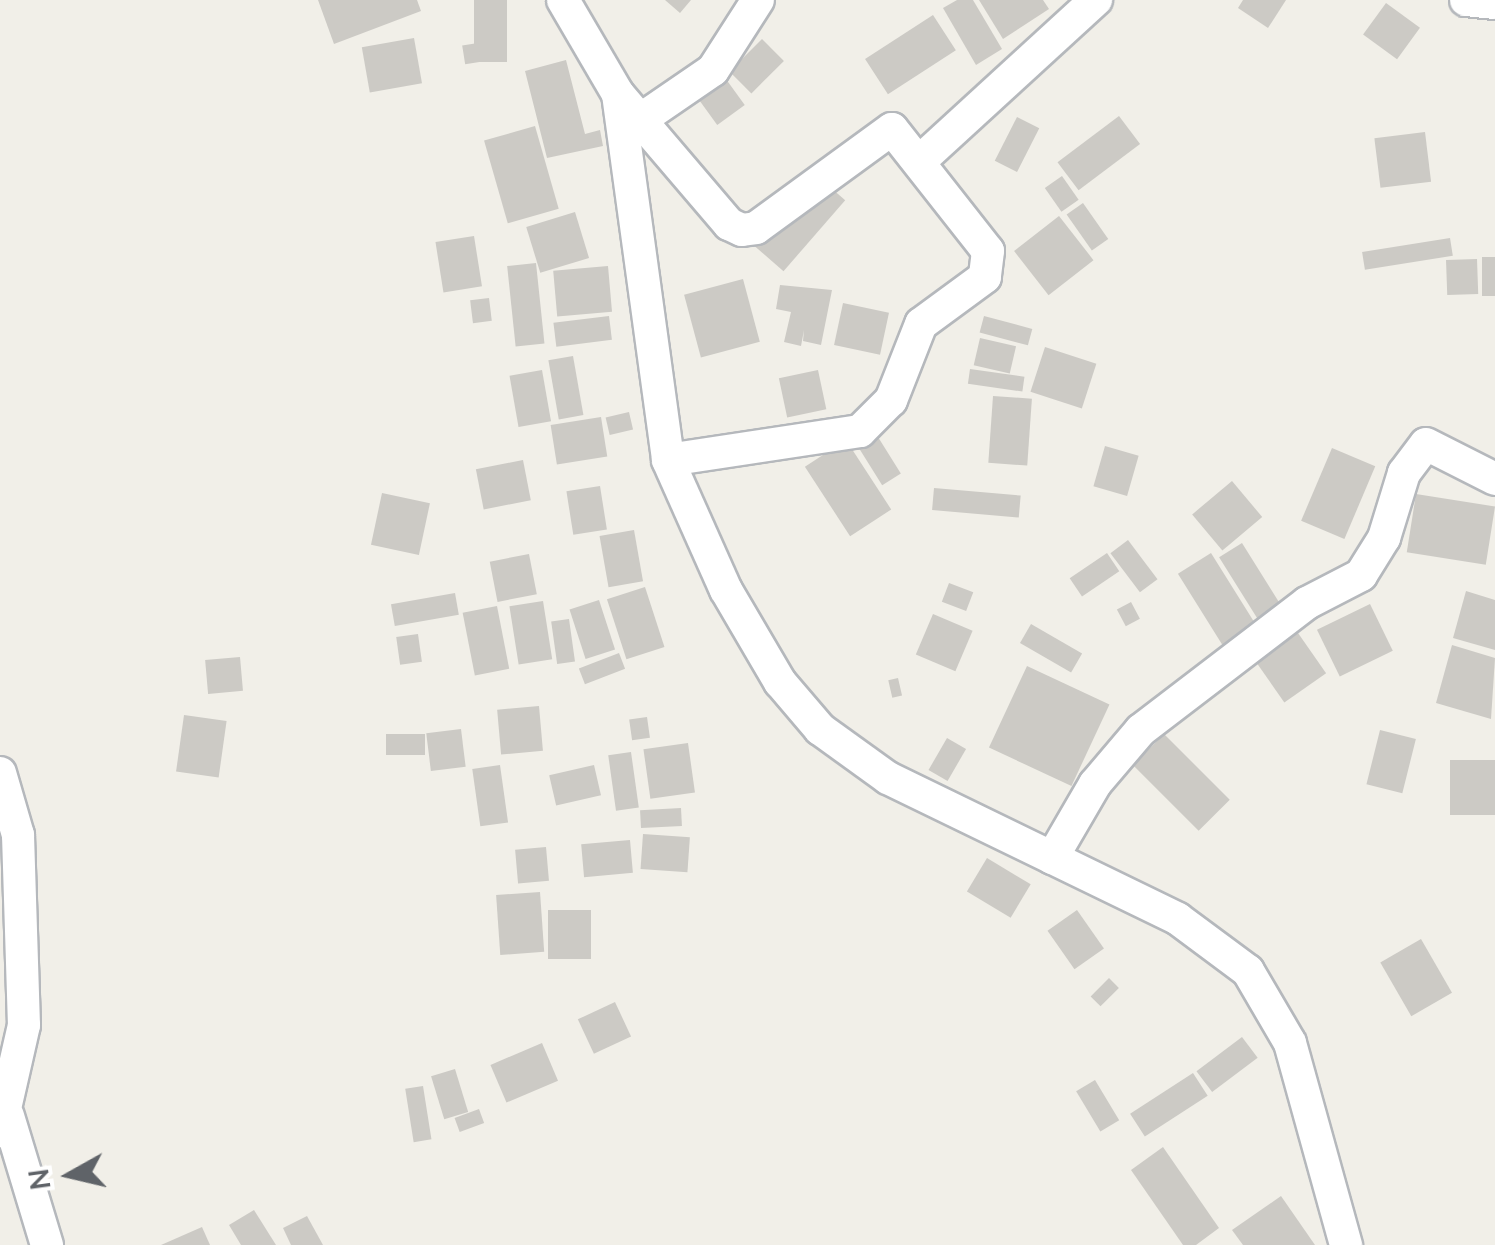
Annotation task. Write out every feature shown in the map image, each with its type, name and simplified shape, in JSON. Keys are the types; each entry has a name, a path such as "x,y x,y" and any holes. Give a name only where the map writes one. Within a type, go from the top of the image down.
{"street":[{"path":"563,0 618,94 729,224 742,230 756,228 882,130 902,134 980,239 990,265 985,278 921,324 878,418 828,439 668,460"},
{"path":"640,120 713,70 758,0"},
{"path":"920,161 1096,0"},
{"path":"1466,0 1495,3"},
{"path":"618,94 668,460 726,590 780,682 820,729 888,778 1178,919 1248,972 1290,1043 1346,1245"},
{"path":"1052,858 1094,784 1140,730 1307,604 1361,575 1384,538 1404,473 1426,444 1495,480"},
{"path":"0,773 18,836 24,1025 4,1124 47,1245"}],"building":[{"path":"318,0 417,0 421,11 334,44"},
{"path":"474,0 507,0 507,62 474,62"},
{"path":"665,0 691,0 680,13"},
{"path":"957,0 973,0 1002,49 976,65 943,8"},
{"path":"979,0 1043,0 1049,9 1003,39"},
{"path":"1243,0 1286,0 1268,28 1238,8"},
{"path":"1386,3 1420,28 1397,59 1363,35"},
{"path":"933,15 956,50 888,94 865,59"},
{"path":"414,38 422,83 370,93 362,47"},
{"path":"762,39 784,61 751,93 729,72"},
{"path":"478,43 481,62 465,64 462,46"},
{"path":"566,60 585,134 600,130 603,146 547,158 525,71"},
{"path":"723,75 745,105 717,125 695,95"},
{"path":"1119,116 1140,144 1079,190 1058,162"},
{"path":"1017,117 1039,128 1017,172 995,161"},
{"path":"535,126 559,209 508,223 484,141"},
{"path":"1425,132 1431,182 1380,188 1374,138"},
{"path":"815,174 845,200 784,271 753,245"},
{"path":"1062,176 1079,200 1061,212 1045,188"},
{"path":"1083,203 1108,239 1092,251 1067,214"},
{"path":"575,212 589,258 540,273 526,227"},
{"path":"1059,216 1093,260 1049,295 1014,251"},
{"path":"474,236 482,286 443,292 435,242"},
{"path":"1450,238 1453,256 1365,270 1362,252"},
{"path":"1482,257 1495,257 1495,296 1482,296"},
{"path":"1477,259 1478,294 1447,295 1446,260"},
{"path":"536,263 544,344 516,347 507,266"},
{"path":"608,266 612,312 557,317 553,271"},
{"path":"743,279 760,342 701,358 684,295"},
{"path":"780,285 832,290 821,345 803,341 804,330 801,346 784,342 791,312 776,309"},
{"path":"489,298 492,321 473,323 470,300"},
{"path":"843,303 889,313 880,355 834,345"},
{"path":"609,316 612,340 556,347 553,323"},
{"path":"984,316 1032,329 1028,345 980,332"},
{"path":"980,338 1016,346 1010,374 974,365"},
{"path":"1045,347 1096,364 1082,408 1030,392"},
{"path":"573,356 583,415 559,419 548,360"},
{"path":"970,369 1024,377 1022,392 968,384"},
{"path":"542,370 551,421 519,427 510,376"},
{"path":"818,370 826,409 787,417 779,378"},
{"path":"993,396 1032,399 1027,466 988,463"},
{"path":"629,412 633,430 610,435 606,417"},
{"path":"601,417 607,457 557,464 551,425"},
{"path":"868,421 901,474 882,485 849,433"},
{"path":"846,440 891,510 850,536 805,467"},
{"path":"1105,446 1139,456 1127,496 1093,486"},
{"path":"1332,448 1375,466 1344,539 1301,521"},
{"path":"523,460 531,500 484,509 476,469"},
{"path":"1232,481 1262,517 1222,550 1192,514"},
{"path":"600,486 607,529 573,535 566,491"},
{"path":"934,488 1021,496 1019,517 932,510"},
{"path":"382,493 430,503 419,555 371,545"},
{"path":"1416,494 1495,507 1486,565 1407,552"},
{"path":"634,530 643,581 609,587 600,536"},
{"path":"1128,540 1157,579 1140,592 1110,553"},
{"path":"1242,543 1285,613 1263,627 1219,557"},
{"path":"1107,553 1119,571 1082,596 1070,578"},
{"path":"1211,553 1257,627 1224,647 1178,574"},
{"path":"529,554 537,594 498,602 490,562"},
{"path":"949,583 973,592 966,611 942,602"},
{"path":"645,587 664,647 626,659 607,599"},
{"path":"1466,591 1495,600 1495,650 1453,638"},
{"path":"455,593 459,615 395,626 391,604"},
{"path":"599,600 615,649 586,659 570,610"},
{"path":"543,601 552,659 519,665 509,606"},
{"path":"1131,602 1140,619 1126,626 1117,610"},
{"path":"1370,604 1393,651 1340,677 1317,630"},
{"path":"497,606 509,669 475,676 463,613"},
{"path":"933,614 973,631 955,671 916,655"},
{"path":"569,619 575,662 557,664 551,622"},
{"path":"1031,624 1082,654 1071,673 1020,643"},
{"path":"1298,633 1326,673 1284,702 1256,662"},
{"path":"418,634 422,662 400,665 396,637"},
{"path":"1452,645 1495,658 1491,719 1436,703"},
{"path":"619,653 625,669 585,684 579,668"},
{"path":"240,657 243,691 208,694 205,660"},
{"path":"1027,666 1109,704 1071,786 989,748"},
{"path":"898,678 902,696 892,698 888,680"},
{"path":"539,706 543,751 501,754 497,710"},
{"path":"184,715 227,721 219,777 176,771"},
{"path":"647,717 650,738 632,740 629,720"},
{"path":"461,729 466,767 431,771 426,733"},
{"path":"1380,730 1416,739 1402,793 1366,784"},
{"path":"386,734 425,734 425,755 386,755"},
{"path":"1164,734 1230,800 1199,831 1133,765"},
{"path":"947,738 966,749 948,781 928,770"},
{"path":"688,743 695,793 650,799 643,749"},
{"path":"631,752 639,807 616,811 608,755"},
{"path":"1450,760 1495,760 1495,815 1450,815"},
{"path":"500,765 508,822 480,826 472,769"},
{"path":"594,765 601,795 556,806 549,775"},
{"path":"681,808 682,826 641,828 640,810"},
{"path":"643,834 690,837 687,872 641,869"},
{"path":"630,840 633,873 584,877 581,844"},
{"path":"546,847 549,881 518,884 515,850"},
{"path":"987,858 1031,884 1011,918 967,891"},
{"path":"540,892 544,952 500,955 496,895"},
{"path":"548,910 591,910 591,959 548,959"},
{"path":"1077,910 1104,949 1074,969 1048,931"},
{"path":"1421,939 1452,993 1411,1016 1380,963"},
{"path":"1109,978 1119,988 1101,1006 1091,996"},
{"path":"615,1002 631,1036 594,1054 578,1019"},
{"path":"1242,1037 1258,1058 1212,1092 1196,1071"},
{"path":"542,1043 558,1081 506,1103 490,1065"},
{"path":"455,1069 468,1112 444,1119 431,1076"},
{"path":"1193,1073 1208,1096 1145,1136 1130,1114"},
{"path":"1095,1080 1119,1120 1100,1132 1076,1091"},
{"path":"423,1086 431,1139 414,1142 405,1089"},
{"path":"479,1109 484,1123 460,1132 455,1118"},
{"path":"1163,1147 1219,1228 1196,1245 1183,1245 1131,1170"},
{"path":"1281,1196 1315,1245 1243,1245 1232,1230"},
{"path":"254,1210 276,1245 241,1245 229,1225"},
{"path":"307,1216 323,1245 291,1245 283,1228"},
{"path":"202,1227 210,1245 161,1245"}]}
